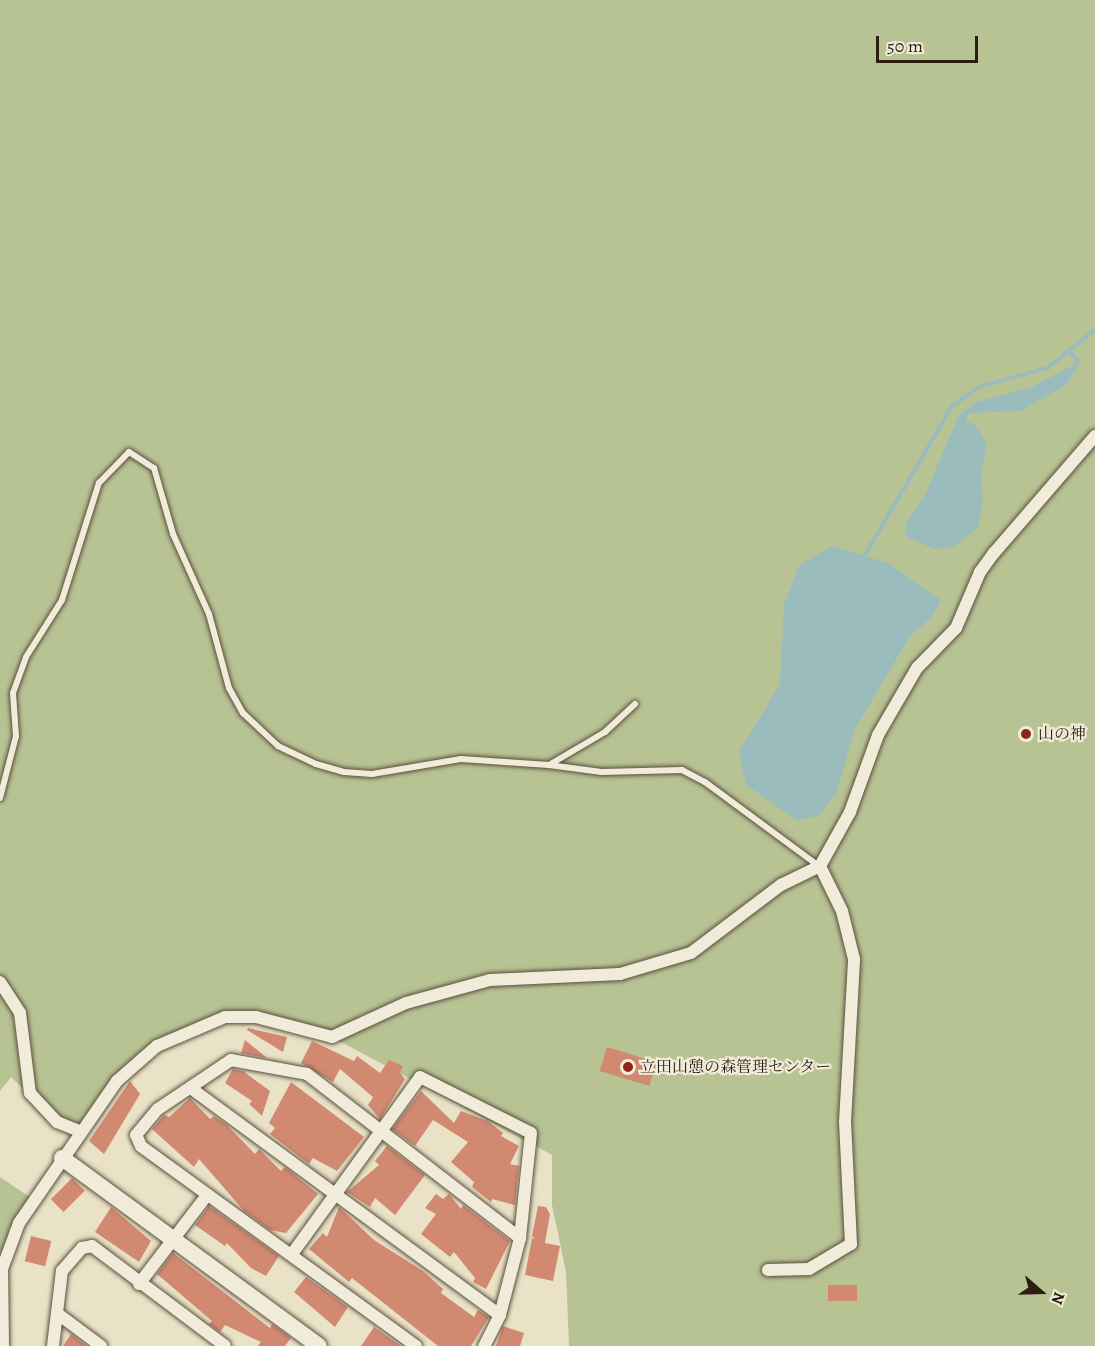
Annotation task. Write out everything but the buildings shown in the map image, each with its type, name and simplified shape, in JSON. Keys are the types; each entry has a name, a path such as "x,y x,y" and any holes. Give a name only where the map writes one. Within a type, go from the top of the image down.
{"street":[{"path":"3,1346 2,1269 19,1223 79,1131 117,1081 143,1057 201,1024 225,1017 256,1017 332,1037 406,1003 490,980 620,974 691,953 781,885 819,866 850,812 878,735 917,668 956,628 980,572 994,553 1095,436"},
{"path":"768,1269 809,1269 851,1244 845,1122 854,959 842,912 819,866"},
{"path":"0,982 20,1013 30,1093 57,1122 79,1131"},
{"path":"416,1346 141,1146 136,1135 158,1109 192,1089 231,1060 307,1074 379,1133 519,1238"},
{"path":"292,1254 420,1077 531,1133 519,1238 500,1315 484,1346"},
{"path":"192,1089 500,1315"},
{"path":"62,1158 319,1346"},
{"path":"139,1284 207,1195"},
{"path":"53,1346 62,1271 82,1248 92,1245 139,1284 225,1346"},
{"path":"58,1314 101,1346"}],"lane":[{"path":"0,798 16,736 13,693 26,657 62,600 99,483 129,452 154,468 173,534 209,614 229,688 243,713 278,746 316,764 344,772 372,774 461,759 549,765 602,772 682,770 705,782 819,866"},
{"path":"549,765 605,732 635,704"}],"green space":[{"path":"0,0 1095,0 1095,1346 569,1346 566,1272 552,1205 552,1155 332,1037 225,1017 157,1046 79,1131 57,1122 11,1077 0,1091"},
{"path":"0,1177 34,1200 3,1267 0,1346"}],"water":[{"path":"1074,365 1077,368 1066,385 1020,411 970,413 965,419 978,428 987,445 981,476 983,501 979,525 972,533 953,547 934,549 906,537 906,523 924,497 959,415 977,402 1032,387"},
{"path":"832,546 888,563 941,600 932,617 910,636 855,729 836,794 818,816 797,820 746,785 739,752 780,684 784,605 799,565"}],"waterway":[{"path":"865,555 952,406 981,386 1047,368 1095,330"},
{"path":"1070,352 1078,361 1075,366"}],"place":[{"name":"山の神","path":"1026,734"},
{"name":"立田山憩の森管理センター","path":"628,1067"}]}
